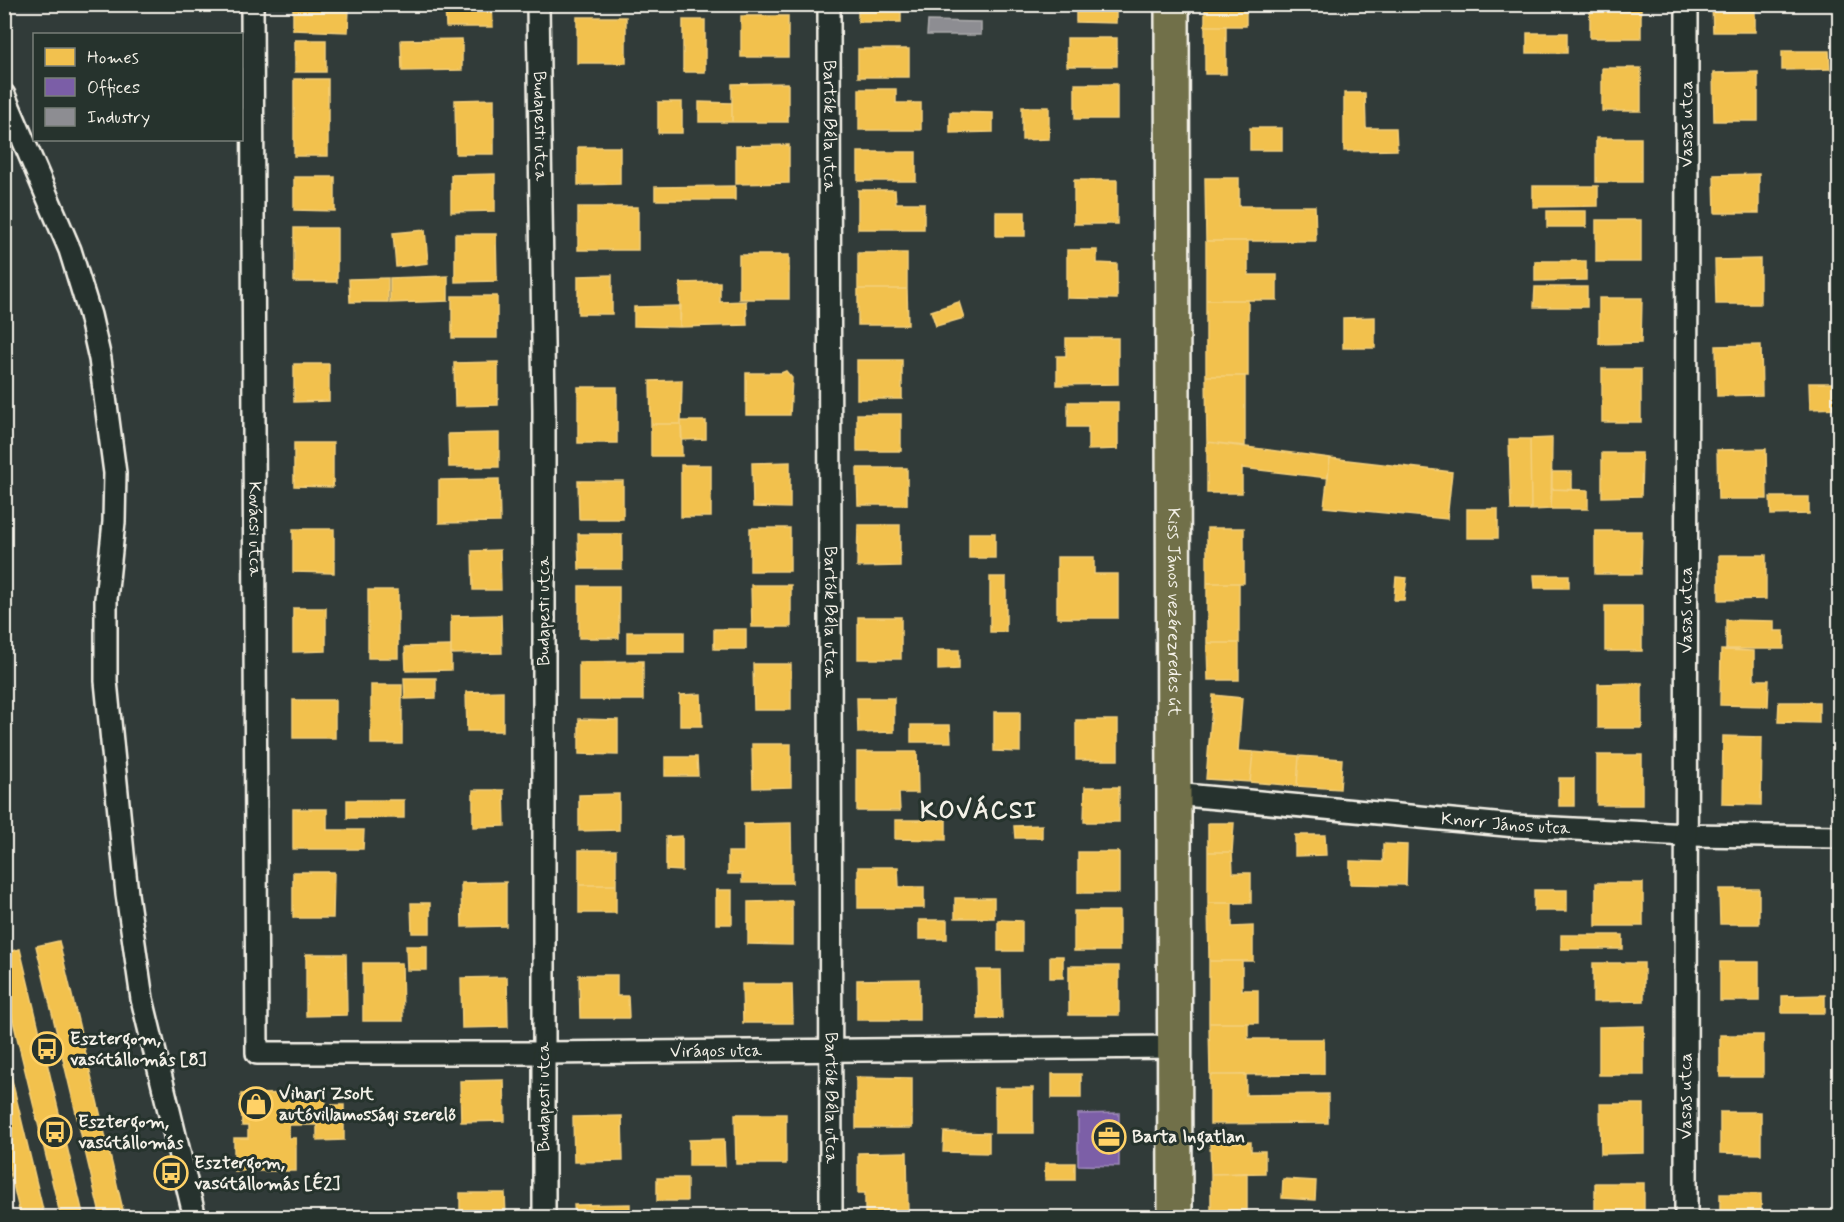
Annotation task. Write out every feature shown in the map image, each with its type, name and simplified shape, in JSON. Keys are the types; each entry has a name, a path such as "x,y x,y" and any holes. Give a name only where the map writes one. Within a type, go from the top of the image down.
{"main road":[{"name":"Kiss János vezérezredes út","path":"1172,4 1174,1218"}],"street":[{"name":"Kovácsi utca","path":"252,4 257,1053"},
{"name":"Budapesti utca","path":"538,4 544,410 544,1218"},
{"name":"Bartók Béla utca","path":"829,4 831,1218"},
{"name":"Vasas utca","path":"1686,1218 1687,4"},
{"path":"4,95 70,250 90,315 100,359 116,473 114,522 106,599 106,681 127,894 146,1020 195,1218"},
{"name":"Knorr János utca","path":"1174,794 1516,826 1687,835 1839,837"},
{"name":"Virágos utca","path":"257,1053 543,1053 1174,1047"}],"building: Homes":[{"path":"293,4 330,4 330,9 349,9 348,32 293,30"},
{"path":"445,4 492,4 493,27 446,27"},
{"path":"858,4 901,4 901,22 858,22"},
{"path":"1076,4 1116,4 1116,23 1076,22"},
{"path":"1205,4 1246,4 1246,26 1205,26"},
{"path":"1590,4 1641,4 1641,38 1590,38"},
{"path":"1712,4 1755,4 1755,32 1713,32"},
{"path":"741,16 788,16 788,57 741,57"},
{"path":"577,17 626,17 626,63 577,63"},
{"path":"683,20 705,20 705,72 683,72"},
{"path":"1205,26 1226,26 1226,74 1205,74"},
{"path":"1527,33 1567,33 1567,53 1527,53"},
{"path":"1067,38 1117,38 1117,66 1067,66"},
{"path":"462,39 462,70 402,71 401,40"},
{"path":"295,40 326,40 326,72 295,72"},
{"path":"858,49 909,49 909,77 858,77"},
{"path":"1782,51 1829,51 1830,69 1782,70"},
{"path":"1602,68 1641,68 1641,111 1602,111"},
{"path":"1758,72 1758,121 1714,121 1713,73"},
{"path":"294,79 328,79 328,156 294,156"},
{"path":"788,83 788,122 732,122 732,84"},
{"path":"1075,84 1117,84 1117,119 1075,119"},
{"path":"859,89 896,89 896,103 921,103 921,130 859,130"},
{"path":"1344,93 1365,93 1366,128 1396,128 1397,150 1344,151"},
{"path":"494,99 494,154 456,154 455,100"},
{"path":"658,102 682,102 682,133 658,133"},
{"path":"699,102 732,103 732,122 699,122"},
{"path":"1022,107 1049,107 1049,139 1022,140"},
{"path":"950,112 993,113 993,132 950,133"},
{"path":"1250,128 1282,128 1282,150 1250,150"},
{"path":"1596,138 1641,138 1641,182 1596,182"},
{"path":"789,145 789,183 736,184 736,146"},
{"path":"578,147 620,147 620,184 578,185"},
{"path":"858,152 916,152 916,181 858,181"},
{"path":"495,174 495,211 451,212 451,175"},
{"path":"1759,174 1759,213 1715,213 1714,175"},
{"path":"294,177 335,177 335,211 294,210"},
{"path":"1205,178 1239,178 1239,206 1315,206 1316,241 1206,241"},
{"path":"1074,180 1117,180 1117,224 1074,224"},
{"path":"735,186 735,200 655,200 655,187"},
{"path":"1533,186 1598,186 1598,206 1533,207"},
{"path":"858,190 895,190 896,203 924,203 924,229 858,229"},
{"path":"578,207 638,207 638,250 578,250"},
{"path":"1547,211 1586,211 1586,227 1547,227"},
{"path":"996,212 1025,212 1025,236 996,236"},
{"path":"1596,220 1641,220 1641,262 1596,262"},
{"path":"294,228 337,228 337,282 294,282"},
{"path":"425,230 428,263 396,267 393,233"},
{"path":"455,234 496,234 497,281 455,282"},
{"path":"1206,241 1248,241 1248,275 1277,275 1277,300 1206,300"},
{"path":"1067,250 1097,250 1097,263 1117,264 1117,299 1067,298"},
{"path":"858,253 907,253 907,289 858,289"},
{"path":"739,255 789,255 789,299 739,299"},
{"path":"1760,259 1760,304 1716,304 1715,260"},
{"path":"1535,261 1586,261 1586,280 1535,281"},
{"path":"612,275 612,314 578,314 578,276"},
{"path":"448,276 448,301 390,303 390,278"},
{"path":"388,278 388,302 350,302 349,279"},
{"path":"720,282 720,302 746,301 747,325 680,327 680,283"},
{"path":"1535,287 1587,287 1587,307 1534,307"},
{"path":"858,289 907,289 908,325 858,325"},
{"path":"452,296 497,296 497,338 452,338"},
{"path":"1599,298 1642,298 1641,343 1599,344"},
{"path":"1206,300 1248,300 1248,376 1206,376"},
{"path":"959,302 964,318 936,326 931,311"},
{"path":"681,306 680,327 634,326 634,307"},
{"path":"1375,317 1375,348 1343,348 1343,318"},
{"path":"1066,338 1118,338 1118,384 1057,385 1057,356 1066,356"},
{"path":"1761,345 1762,395 1717,396 1716,346"},
{"path":"857,360 902,360 902,399 857,399"},
{"path":"498,362 498,405 455,406 454,363"},
{"path":"294,364 329,364 329,401 294,402"},
{"path":"1602,369 1641,369 1641,422 1602,422"},
{"path":"786,371 792,378 790,415 746,415 746,373"},
{"path":"1206,376 1245,376 1245,446 1207,442"},
{"path":"682,380 681,424 651,424 650,381"},
{"path":"1809,383 1840,383 1840,408 1810,409"},
{"path":"578,387 617,387 617,443 578,443"},
{"path":"1068,402 1118,402 1118,449 1088,450 1088,427 1068,427"},
{"path":"857,414 901,414 901,451 857,451"},
{"path":"681,421 706,421 706,439 682,440"},
{"path":"651,424 681,424 682,456 651,456"},
{"path":"499,433 499,467 449,467 448,434"},
{"path":"1552,438 1551,509 1531,510 1530,439"},
{"path":"1509,439 1530,439 1531,510 1511,510"},
{"path":"1207,442 1330,458 1328,478 1242,468 1242,493 1207,493"},
{"path":"294,443 333,443 333,487 294,486"},
{"path":"1766,449 1767,499 1718,499 1717,450"},
{"path":"1602,453 1642,453 1641,496 1602,497"},
{"path":"1330,458 1452,472 1447,519 1324,507"},
{"path":"790,462 790,508 753,507 752,463"},
{"path":"681,465 711,465 711,517 681,517"},
{"path":"857,468 907,468 907,505 858,505"},
{"path":"1552,472 1572,472 1572,490 1552,489"},
{"path":"499,479 500,522 439,523 439,480"},
{"path":"578,481 623,481 623,519 579,519"},
{"path":"1552,489 1588,490 1588,509 1551,509"},
{"path":"1770,497 1809,497 1809,514 1771,515"},
{"path":"1467,509 1498,509 1498,538 1467,538"},
{"path":"858,525 900,525 900,566 857,567"},
{"path":"750,528 790,528 790,571 750,571"},
{"path":"1207,528 1244,528 1244,583 1207,583"},
{"path":"293,529 334,529 334,573 293,572"},
{"path":"1595,531 1642,531 1641,574 1595,574"},
{"path":"969,533 995,533 995,558 969,558"},
{"path":"578,534 622,534 622,569 579,569"},
{"path":"500,550 501,590 473,590 472,551"},
{"path":"1719,555 1766,555 1766,599 1719,600"},
{"path":"1057,557 1094,557 1094,574 1118,574 1118,618 1057,618"},
{"path":"1534,575 1569,575 1569,588 1535,588"},
{"path":"990,577 1006,577 1006,632 990,632"},
{"path":"1396,577 1407,578 1404,600 1394,600"},
{"path":"1207,583 1239,583 1239,643 1207,643"},
{"path":"751,585 791,585 791,627 752,627"},
{"path":"579,586 619,586 619,638 579,638"},
{"path":"368,590 398,590 398,658 368,658"},
{"path":"1605,606 1642,606 1642,651 1605,651"},
{"path":"293,608 326,608 326,651 293,652"},
{"path":"501,615 502,653 451,654 451,616"},
{"path":"858,617 901,617 901,659 858,659"},
{"path":"1726,620 1774,621 1774,631 1784,631 1784,649 1726,649"},
{"path":"714,629 746,629 746,649 714,649"},
{"path":"627,632 684,632 684,652 627,652"},
{"path":"1207,643 1239,643 1239,680 1208,680"},
{"path":"451,646 451,670 406,671 405,647"},
{"path":"938,650 959,650 959,669 938,670"},
{"path":"1721,650 1754,651 1754,680 1769,680 1768,706 1720,705"},
{"path":"643,661 643,700 579,700 579,662"},
{"path":"753,664 791,664 791,710 754,710"},
{"path":"404,678 436,678 436,698 405,699"},
{"path":"1642,683 1642,728 1598,728 1598,684"},
{"path":"371,685 402,685 402,744 371,744"},
{"path":"503,691 503,731 467,731 466,692"},
{"path":"701,694 702,726 680,726 680,695"},
{"path":"1213,695 1242,698 1238,751 1253,752 1250,782 1206,779"},
{"path":"857,698 894,698 894,732 858,733"},
{"path":"293,700 335,700 335,738 293,738"},
{"path":"1779,702 1819,702 1819,723 1778,722"},
{"path":"994,712 1020,712 1020,752 994,751"},
{"path":"579,719 618,720 618,755 579,754"},
{"path":"1076,720 1118,720 1118,760 1076,760"},
{"path":"911,725 950,725 951,742 911,742"},
{"path":"1723,736 1762,737 1761,805 1722,804"},
{"path":"752,744 791,744 791,787 753,788"},
{"path":"857,752 917,752 918,793 899,793 900,811 857,811"},
{"path":"1253,752 1299,756 1297,786 1250,782"},
{"path":"1597,755 1642,755 1642,805 1597,805"},
{"path":"1299,756 1342,759 1340,789 1297,786"},
{"path":"665,757 697,757 698,776 665,776"},
{"path":"1559,778 1574,778 1574,806 1559,806"},
{"path":"1085,787 1119,787 1119,822 1084,822"},
{"path":"473,790 504,790 505,826 473,827"},
{"path":"619,794 619,830 579,831 579,795"},
{"path":"347,800 404,800 404,818 347,818"},
{"path":"293,809 327,809 327,830 364,830 363,849 293,849"},
{"path":"895,820 946,820 946,840 895,839"},
{"path":"791,823 792,883 742,883 742,874 728,874 728,852 744,852 744,824"},
{"path":"1208,823 1234,823 1232,852 1208,852"},
{"path":"1042,825 1042,838 1015,838 1014,826"},
{"path":"1295,835 1325,835 1326,855 1295,856"},
{"path":"682,836 682,871 666,870 666,837"},
{"path":"1383,844 1407,845 1406,885 1350,884 1350,861 1383,862"},
{"path":"579,850 616,850 616,885 579,885"},
{"path":"1078,852 1119,852 1119,893 1078,893"},
{"path":"1208,852 1232,852 1233,873 1251,873 1251,903 1208,903"},
{"path":"858,867 898,867 899,887 924,887 924,908 858,908"},
{"path":"293,872 334,872 333,918 293,918"},
{"path":"1833,880 1840,880 1840,932 1834,932"},
{"path":"506,882 506,926 462,927 461,883"},
{"path":"1596,883 1643,883 1643,926 1596,926"},
{"path":"579,885 616,885 616,913 579,913"},
{"path":"1719,889 1759,889 1759,924 1720,924"},
{"path":"716,890 732,890 732,924 716,924"},
{"path":"1534,890 1567,890 1567,911 1534,911"},
{"path":"955,898 994,898 994,918 955,918"},
{"path":"792,901 792,945 748,944 748,902"},
{"path":"411,903 430,903 430,933 412,933"},
{"path":"1208,903 1232,903 1232,927 1253,926 1253,961 1209,961"},
{"path":"1074,911 1119,911 1119,951 1074,951"},
{"path":"919,920 947,920 947,939 919,939"},
{"path":"998,920 1022,921 1022,951 998,951"},
{"path":"1561,935 1623,935 1623,949 1561,949"},
{"path":"59,941 125,1218 101,1218 36,946"},
{"path":"406,946 427,946 427,970 407,970"},
{"path":"20,949 84,1218 61,1218 4,984 4,953"},
{"path":"306,954 346,954 347,1015 306,1016"},
{"path":"1050,956 1063,956 1063,978 1050,978"},
{"path":"1209,961 1242,961 1242,990 1258,990 1258,1023 1209,1023"},
{"path":"1720,962 1759,962 1759,1001 1720,1001"},
{"path":"363,963 402,963 403,1021 363,1021"},
{"path":"1593,963 1644,963 1644,1001 1593,1002"},
{"path":"1069,966 1119,966 1119,1015 1069,1015"},
{"path":"977,970 1001,970 1002,1018 978,1019"},
{"path":"579,975 617,975 617,996 628,996 629,1018 580,1018"},
{"path":"507,977 508,1027 462,1028 461,978"},
{"path":"919,979 919,1020 857,1020 857,980"},
{"path":"742,984 792,984 793,1023 743,1023"},
{"path":"1825,995 1825,1013 1782,1013 1782,996"},
{"path":"1209,1023 1248,1023 1248,1039 1324,1039 1324,1074 1210,1075"},
{"path":"1840,1023 1840,1079 1833,1079 1833,1024"},
{"path":"1644,1026 1644,1075 1599,1075 1599,1027"},
{"path":"1720,1035 1763,1035 1763,1077 1720,1077"},
{"path":"4,1047 45,1218 21,1218 4,1147"},
{"path":"1052,1074 1081,1074 1081,1098 1052,1098"},
{"path":"1210,1075 1246,1075 1246,1095 1328,1094 1328,1123 1210,1124"},
{"path":"856,1077 912,1078 912,1128 856,1128"},
{"path":"504,1080 505,1121 461,1122 460,1081"},
{"path":"995,1088 1033,1088 1033,1133 995,1133"},
{"path":"325,1093 326,1105 344,1105 344,1140 317,1141 317,1125 289,1125 289,1138 296,1138 296,1171 234,1171 234,1138 248,1138 248,1126 242,1126 241,1094"},
{"path":"1600,1104 1644,1104 1644,1153 1601,1154"},
{"path":"1720,1112 1761,1112 1761,1154 1720,1153"},
{"path":"735,1114 786,1114 786,1164 736,1164"},
{"path":"622,1116 623,1161 574,1162 573,1117"},
{"path":"944,1132 989,1133 989,1153 943,1152"},
{"path":"724,1139 725,1166 689,1166 689,1140"},
{"path":"1251,1142 1251,1151 1265,1151 1265,1173 1211,1174 1210,1143"},
{"path":"907,1152 908,1215 865,1216 865,1193 858,1193 858,1153"},
{"path":"1045,1163 1075,1163 1075,1180 1045,1180"},
{"path":"1247,1173 1247,1213 1211,1213 1211,1174"},
{"path":"657,1178 687,1178 687,1201 657,1201"},
{"path":"1283,1179 1316,1181 1315,1200 1282,1198"},
{"path":"1595,1183 1644,1183 1644,1218 1595,1218"},
{"path":"460,1193 505,1193 506,1218 460,1218"},
{"path":"1720,1194 1761,1194 1761,1218 1720,1218"},
{"path":"630,1204 630,1218 575,1218 574,1205"},
{"path":"1211,1213 1239,1213 1239,1218 1211,1218"},
{"path":"740,1214 787,1214 787,1218 740,1218"}],"building: Offices":[{"path":"1119,1113 1119,1166 1078,1165 1078,1114"}],"building: Industry":[{"path":"928,21 981,22 981,35 927,35"}],"place":[{"name":"Esztergom, vasútállomás [8]","path":"47,1049"},
{"name":"Vihari Zsolt autóvillamossági szerelő","path":"256,1104"},
{"name":"Esztergom, vasútállomás","path":"55,1132"},
{"name":"Barta Ingatlan","path":"1109,1137"},
{"name":"Esztergom, vasútállomás [É2]","path":"171,1173"}],"district":[{"name":"KOVÁCSI","path":"979,811"}]}
